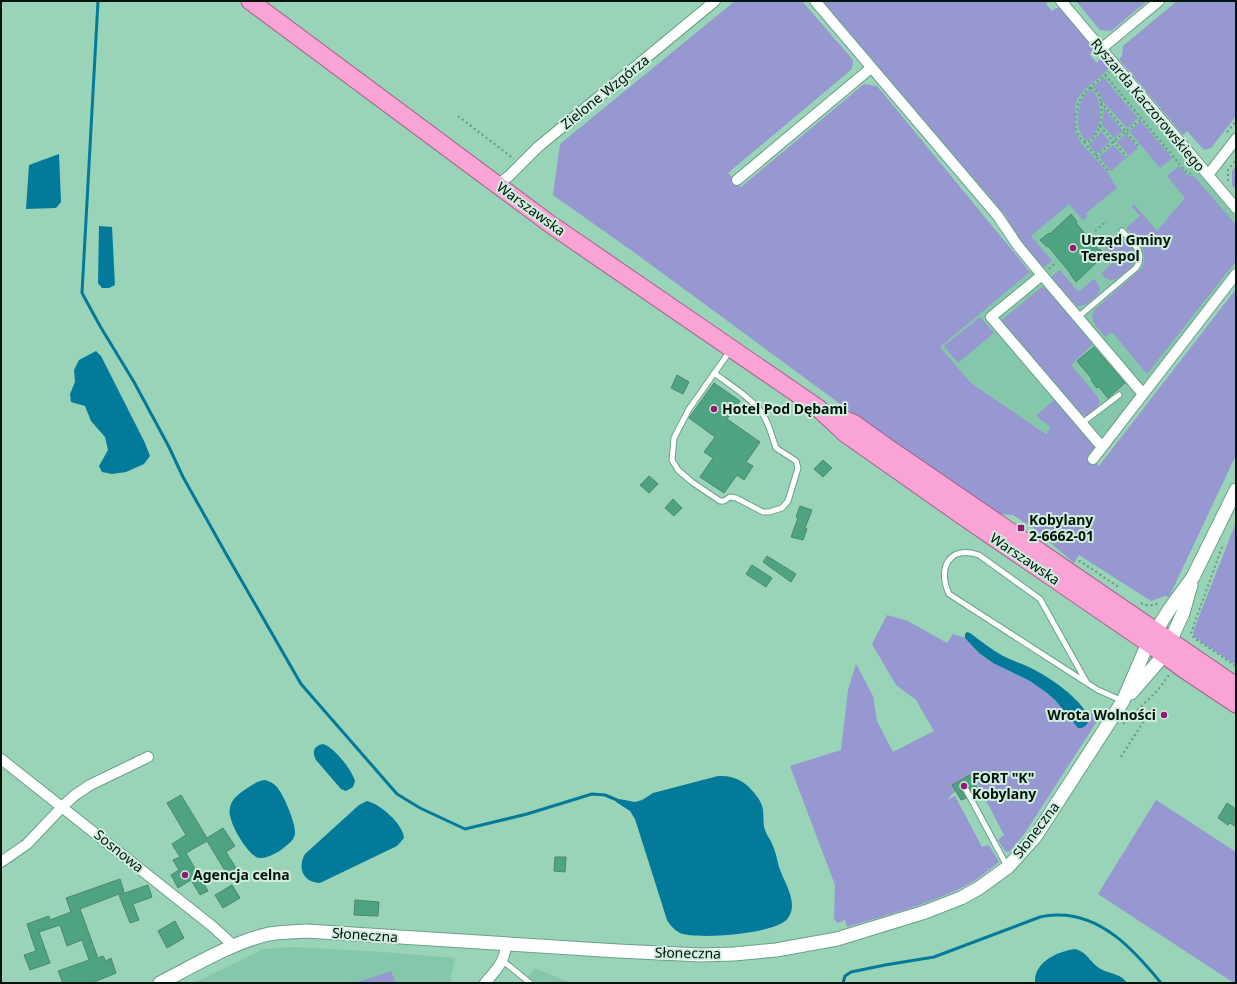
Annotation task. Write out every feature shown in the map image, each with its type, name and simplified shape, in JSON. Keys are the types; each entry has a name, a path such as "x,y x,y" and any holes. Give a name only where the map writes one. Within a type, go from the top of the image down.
{"highway":[{"name":"Warszawska","path":"250,1 550,224 818,408 846,434 964,517 1168,648 1236,686"},
{"name":"Warszawska","path":"1168,648 1185,670 1236,704"}],"street":[{"name":"Zielone Wzgórza","path":"497,185 510,176 538,147 715,1"},
{"path":"815,1 997,215 1018,246 1143,394"},
{"name":"Ryszarda Kaczorowskiego","path":"1061,1 1236,208"},
{"path":"1101,49 1159,1"},
{"path":"737,180 871,68"},
{"path":"1208,175 1236,139"},
{"path":"1093,458 1236,274"},
{"path":"1042,275 991,317 1102,447"},
{"path":"1193,577 1236,490"},
{"name":"Słoneczna","path":"1123,701 1152,637 1193,577"},
{"name":"Słoneczna","path":"160,983 234,946 270,934 306,932 618,951 700,955 734,954 802,946 855,934 961,898 979,888 1008,866 1035,837 1123,701 1168,648 1183,613 1193,577"},
{"path":"1,862 27,844 62,806 75,795 90,785 148,757"},
{"name":"Sosnowa","path":"1,759 212,926 234,946"},
{"path":"485,983 502,961 506,953 506,944"}],"lane":[{"path":"1078,317 1140,263 1138,250 1122,231"},
{"path":"714,373 755,406 769,426 776,448 796,461 798,468 788,501 782,508 769,512 763,512 736,498 730,497 724,501 720,501 692,482 678,470 672,460 674,438 689,410 714,373 732,348"},
{"path":"1082,424 1119,395"},
{"path":"1087,683 1040,599 979,555 968,551 952,557 946,565 944,573 945,584 949,594 1087,683 1098,690 1123,701"},
{"path":"964,786 1008,866"},
{"path":"502,961 530,983"}],"path":[{"path":"1110,172 1080,138 1077,129 1076,114 1079,100 1082,95 1105,75 1176,161 1187,173 1195,174"},
{"path":"1084,142 1093,140 1098,132 1102,114 1101,102 1097,92 1094,89 1088,89"},
{"path":"1101,102 1140,147"},
{"path":"458,116 521,164"},
{"path":"1096,156 1141,118"},
{"path":"1100,126 1127,157"},
{"path":"1229,184 1227,179 1228,170 1236,160"},
{"path":"1095,231 1107,221"},
{"path":"1225,540 1191,633 1194,638 1236,666"},
{"path":"1107,726 1116,731 1158,690 1170,673"},
{"path":"1121,757 1152,708 1157,712"}],"shaded area":[{"path":"735,1 802,1 853,60 852,69 728,173 741,187 864,84 877,86 1030,272 940,347 971,383 1046,434 1051,427 1036,416 1054,400 1090,439 1094,448 1088,455 1099,466 1236,289 1236,455 1169,597 1165,596 1151,601 1079,555 1074,563 1033,528 1013,515 994,514 975,503 635,253 553,195 560,144"},
{"path":"822,1 1049,1 1046,4 1052,11 1056,8 1061,8 1094,48 1090,55 1097,63 1100,59 1104,59 1111,67 1078,97 1075,107 1075,132 1081,143 1108,173 1117,188 1086,213 1088,216 1083,220 1069,204 1031,236 1052,261 1043,268 1017,236 1005,215"},
{"path":"1076,1 1147,1 1111,31 1100,30"},
{"path":"1177,1 1236,1 1236,116 1211,148 1204,150 1187,131 1183,135 1119,59 1122,56 1123,46"},
{"path":"1109,66 1236,217 1236,263 1085,460 971,383 940,347 1040,263 1004,213 974,176"},
{"path":"1104,78 1138,118 1127,128 1102,100 1099,93 1093,87"},
{"path":"1091,90 1098,100 1100,116 1096,132 1087,141 1083,137 1080,130 1078,114 1082,99 1086,93"},
{"path":"1104,108 1123,131 1114,138 1102,125"},
{"path":"1141,121 1172,158 1160,168 1129,131"},
{"path":"1101,131 1110,142 1096,154 1089,144"},
{"path":"1126,134 1138,148 1129,156 1117,142"},
{"path":"1113,145 1126,158 1111,171 1099,157"},
{"path":"59,154 61,202 56,208 26,209 29,165"},
{"path":"1179,166 1187,175 1194,176 1236,225 1236,261 1147,374 1112,332 1105,337 1095,325 1093,314 1094,310 1142,268 1144,256 1141,246 1126,228 1140,216 1131,206 1134,204 1157,231 1185,198 1167,176"},
{"path":"1236,166 1236,190 1232,185 1232,171"},
{"path":"99,226 112,227 115,285 109,288 102,288 98,283"},
{"path":"1119,234 1135,252 1137,259 1122,275 1110,280 1105,278 1101,273 1116,260 1103,244"},
{"path":"1060,270 1078,292 1094,279 1099,287 1099,293 1087,303 1077,306 1051,277"},
{"path":"1043,286 1094,343 1071,365 1097,396 1100,402 1095,410 1086,416 1081,414 1001,321"},
{"path":"980,317 994,333 958,363 944,346"},
{"path":"96,351 101,356 145,443 150,456 144,464 126,472 112,474 102,472 99,466 108,450 105,437 91,421 85,406 71,402 70,394 75,382 74,370 79,360"},
{"path":"1236,522 1236,665 1194,637 1193,632"},
{"path":"887,615 908,621 947,643 953,634 965,638 979,653 993,663 1030,681 1047,693 1055,700 1078,728 1087,715 1086,712 1101,715 1025,833 1008,852 1005,851 998,840 1004,835 977,783 986,777 964,784 947,800 955,796 982,847 989,845 999,862 974,881 944,896 847,927 845,920 837,923 834,918 835,885 790,766 841,750 848,690 856,664 873,696 877,721 893,752 934,731 916,700 896,685 872,644"},
{"path":"967,632 999,654 1037,671 1063,688 1085,710 1089,718 1087,724 1082,728 1078,728 1055,700 1047,693 1030,681 993,663 979,653 965,638 965,634"},
{"path":"323,744 337,754 346,765 355,781 353,787 346,791 341,789 316,760 314,750 317,746"},
{"path":"718,776 730,777 746,784 761,803 765,830 775,851 779,867 790,892 792,906 791,912 788,918 781,924 754,932 719,936 689,935 678,932 667,920 635,819 630,811 616,802 619,799 635,802 642,800 653,793"},
{"path":"265,780 275,785 282,795 291,816 295,834 294,838 281,850 270,856 259,858 246,847 238,835 232,823 230,806 235,797 239,794 255,783"},
{"path":"1156,800 1236,852 1236,980 1234,983 1098,894"},
{"path":"367,801 378,806 390,815 400,827 404,838 397,846 320,883 309,880 303,873 302,869 305,854 359,805"},
{"path":"294,947 455,958 450,983 194,983 263,949"},
{"path":"1075,949 1085,954 1099,968 1118,975 1127,983 1035,983 1035,976 1042,964 1057,954"},
{"path":"535,968 570,983 523,983"},
{"path":"391,971 396,983 355,983"}],"building":[{"name":"Urząd Gminy Terespol","path":"1071,214 1077,222 1076,223 1106,257 1098,263 1097,262 1076,282 1048,246 1047,247 1040,240 1049,233 1050,234"},
{"path":"1094,347 1125,383 1108,398 1099,387 1097,388 1091,380 1092,379 1077,361"},
{"path":"677,375 689,382 683,394 671,388"},
{"path":"714,383 740,401 727,419 760,442 746,462 753,466 744,480 737,475 724,493 700,477 713,458 704,452 715,437 689,418"},
{"path":"823,460 832,468 823,477 814,469"},
{"path":"649,476 658,484 649,493 640,485"},
{"path":"673,499 682,508 674,516 665,508"},
{"path":"800,506 812,510 805,528 807,529 803,540 791,537 798,518 796,517"},
{"path":"767,556 796,574 791,582 763,562"},
{"path":"752,565 772,578 766,587 746,574"},
{"path":"970,775 979,790 973,794 966,783 962,783 960,788 966,798 961,800 952,785"},
{"path":"181,795 207,838 223,828 235,846 226,852 236,868 227,874 207,841 186,853 208,891 200,895 191,880 178,888 171,875 179,870 173,860 180,857 172,844 186,835 167,803"},
{"path":"1227,803 1236,809 1236,827 1230,823 1228,825 1218,818"},
{"path":"555,857 566,857 565,872 554,871"},
{"path":"120,879 124,892 80,909 98,958 103,956 106,961 111,958 116,973 92,983 63,983 58,971 89,960 82,940 67,946 60,925 39,932 50,963 30,970 24,955 36,951 27,924 49,916 50,920 71,912 66,898"},
{"path":"148,885 152,897 133,904 139,920 130,923 119,895"},
{"path":"232,885 240,898 223,908 215,895"},
{"path":"355,900 379,902 378,916 354,915"},
{"path":"175,921 184,938 167,948 158,931"}],"waterway":[{"path":"98,1 82,293 134,382 169,447 183,477 301,684 397,794 420,808 465,829 527,814 592,794 605,795 617,800"},
{"path":"843,983 845,976 851,972 934,957 1040,917 1049,915 1072,916 1087,920 1102,927 1128,946 1161,983"}],"place":[{"name":"Urząd Gminy Terespol","path":"1073,248"},
{"name":"Hotel Pod Dębami","path":"714,409"},
{"name":"Kobylany 2-6662-01","path":"1021,528"},
{"name":"Wrota Wolności","path":"1164,715"},
{"name":"FORT \"K\" Kobylany","path":"964,786"},
{"name":"Agencja celna","path":"185,875"}]}
